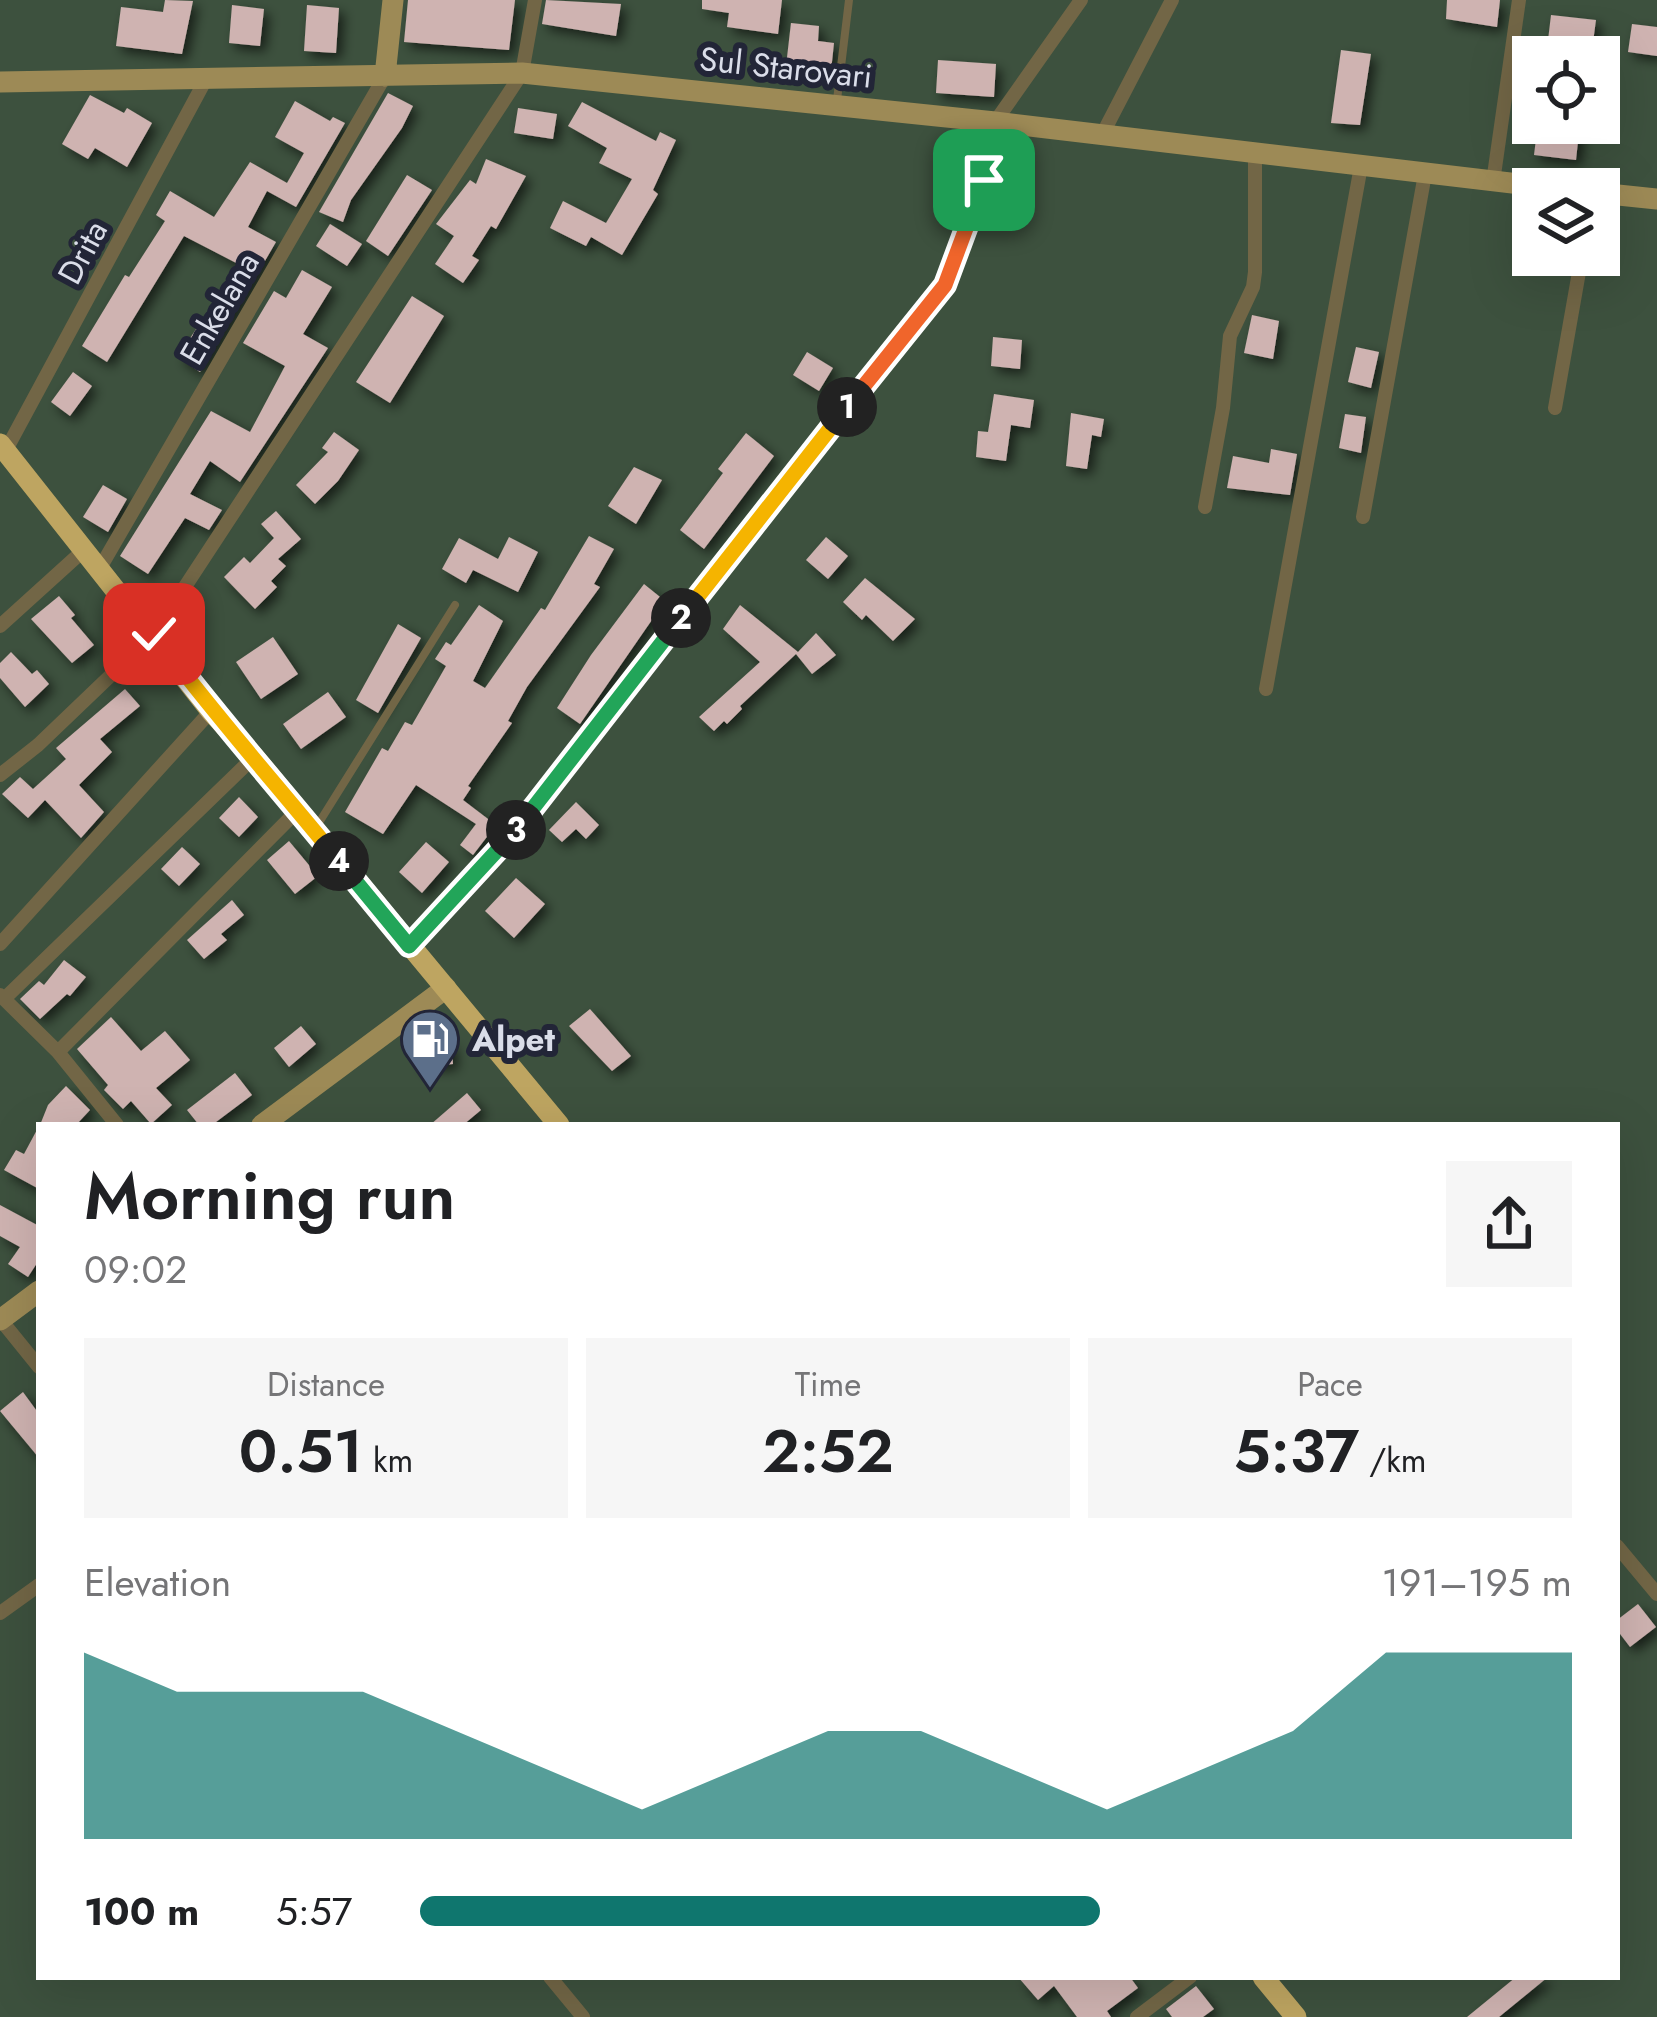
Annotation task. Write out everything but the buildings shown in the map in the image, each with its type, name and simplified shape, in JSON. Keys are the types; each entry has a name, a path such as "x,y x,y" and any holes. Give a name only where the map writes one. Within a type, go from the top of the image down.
{"main road":[{"path":"385,76 393,0"},
{"name":"Sul Starovari","path":"0,82 522,73 995,122 1512,184"},
{"path":"1620,195 1657,199"},
{"path":"3,447 211,711 557,1122"},
{"path":"266,1122 446,988"},
{"path":"0,1320 36,1293"},
{"path":"1265,1980 1296,2017"}],"street":[{"path":"0,775 38,746 154,634 522,73 535,0"},
{"path":"409,946 501,849 945,285 984,180 995,122 1081,0"},
{"path":"1102,135 1172,0"},
{"path":"1493,182 1519,0"},
{"name":"Enkelana","path":"100,568 385,76"},
{"name":"Drita","path":"3,447 206,79"},
{"path":"1205,508 1230,336 1256,272 1255,153"},
{"path":"1266,689 1361,166"},
{"path":"1363,517 1425,174"},
{"path":"1555,408 1578,276"},
{"path":"0,626 85,549"},
{"path":"0,944 211,711"},
{"path":"115,1122 58,1052 2,997 254,757"},
{"path":"58,1052 298,810"},
{"path":"0,1320 36,1363"},
{"path":"1620,1550 1657,1594"},
{"path":"0,1613 36,1587"},
{"path":"553,1980 584,2017"},
{"path":"1137,2017 1186,1980"}],"lane":[{"path":"836,106 849,0"},
{"path":"314,830 454,605"}],"green space":[{"path":"0,0 1657,0 1657,2017 0,2017"}],"place":[{"name":"Alpet","path":"430,1090"}],"route":[{"path":"154,634 211,711 409,946 501,849 945,285 984,180"}]}
